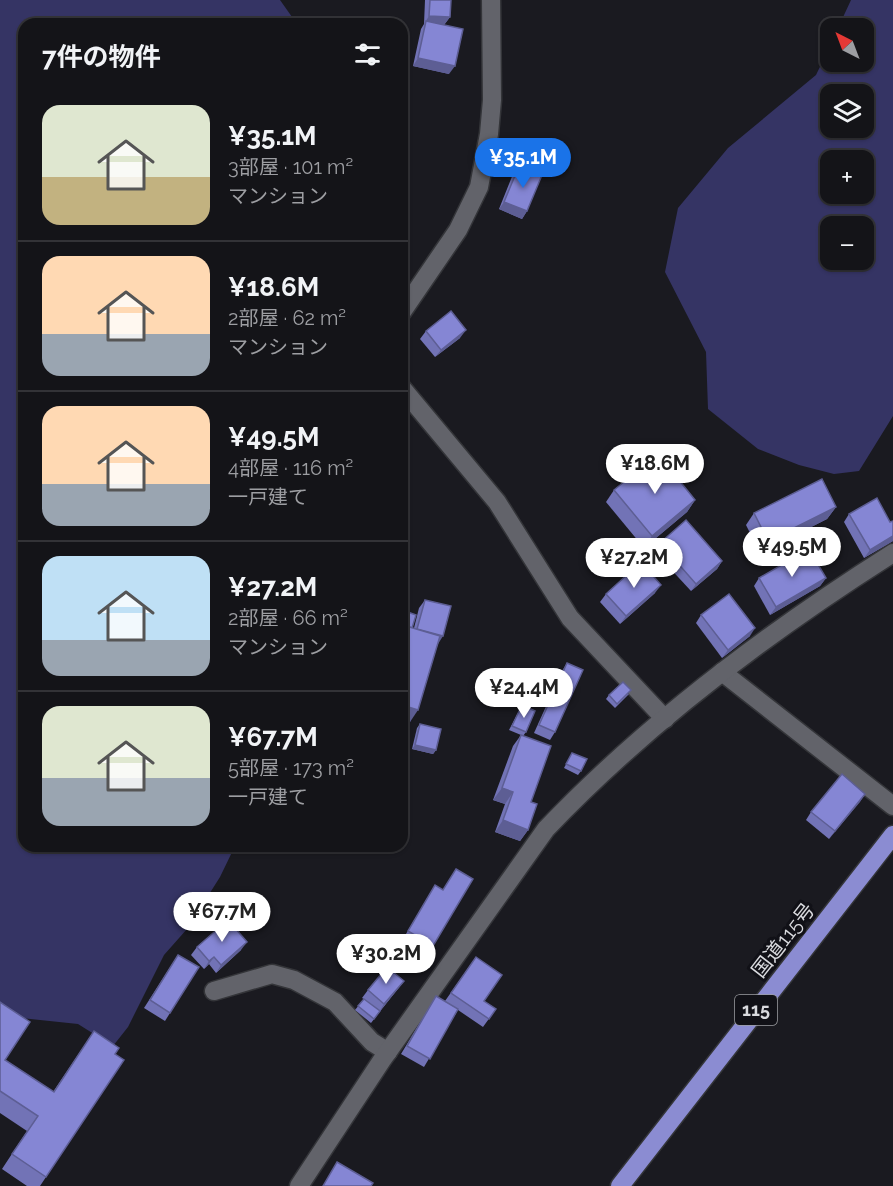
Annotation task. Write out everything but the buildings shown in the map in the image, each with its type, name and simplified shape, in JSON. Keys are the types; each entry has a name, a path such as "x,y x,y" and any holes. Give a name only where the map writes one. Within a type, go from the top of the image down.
{"highway":[{"name":"国道115号","path":"620,1186 893,835"}],"street":[{"path":"408,303 458,230 479,187 489,134 492,100 491,0"},
{"path":"408,395 497,502 570,618 665,718"},
{"path":"299,1186 388,1052 546,829 574,800 665,718 722,672 893,553"},
{"path":"722,672 893,806"},
{"path":"214,990 272,974 294,980 335,1002 372,1042 388,1052"}],"shaded area":[{"path":"0,0 280,0 293,18 18,18 18,852 232,852 220,877 187,929 164,955 128,1027 113,1046 78,1024 21,1018 0,1008"},
{"path":"851,0 893,0 893,416 859,471 834,474 799,465 758,449 708,409 706,352 665,272 678,208 728,148 816,75 820,67 820,72 874,72 874,18 843,18"}]}
